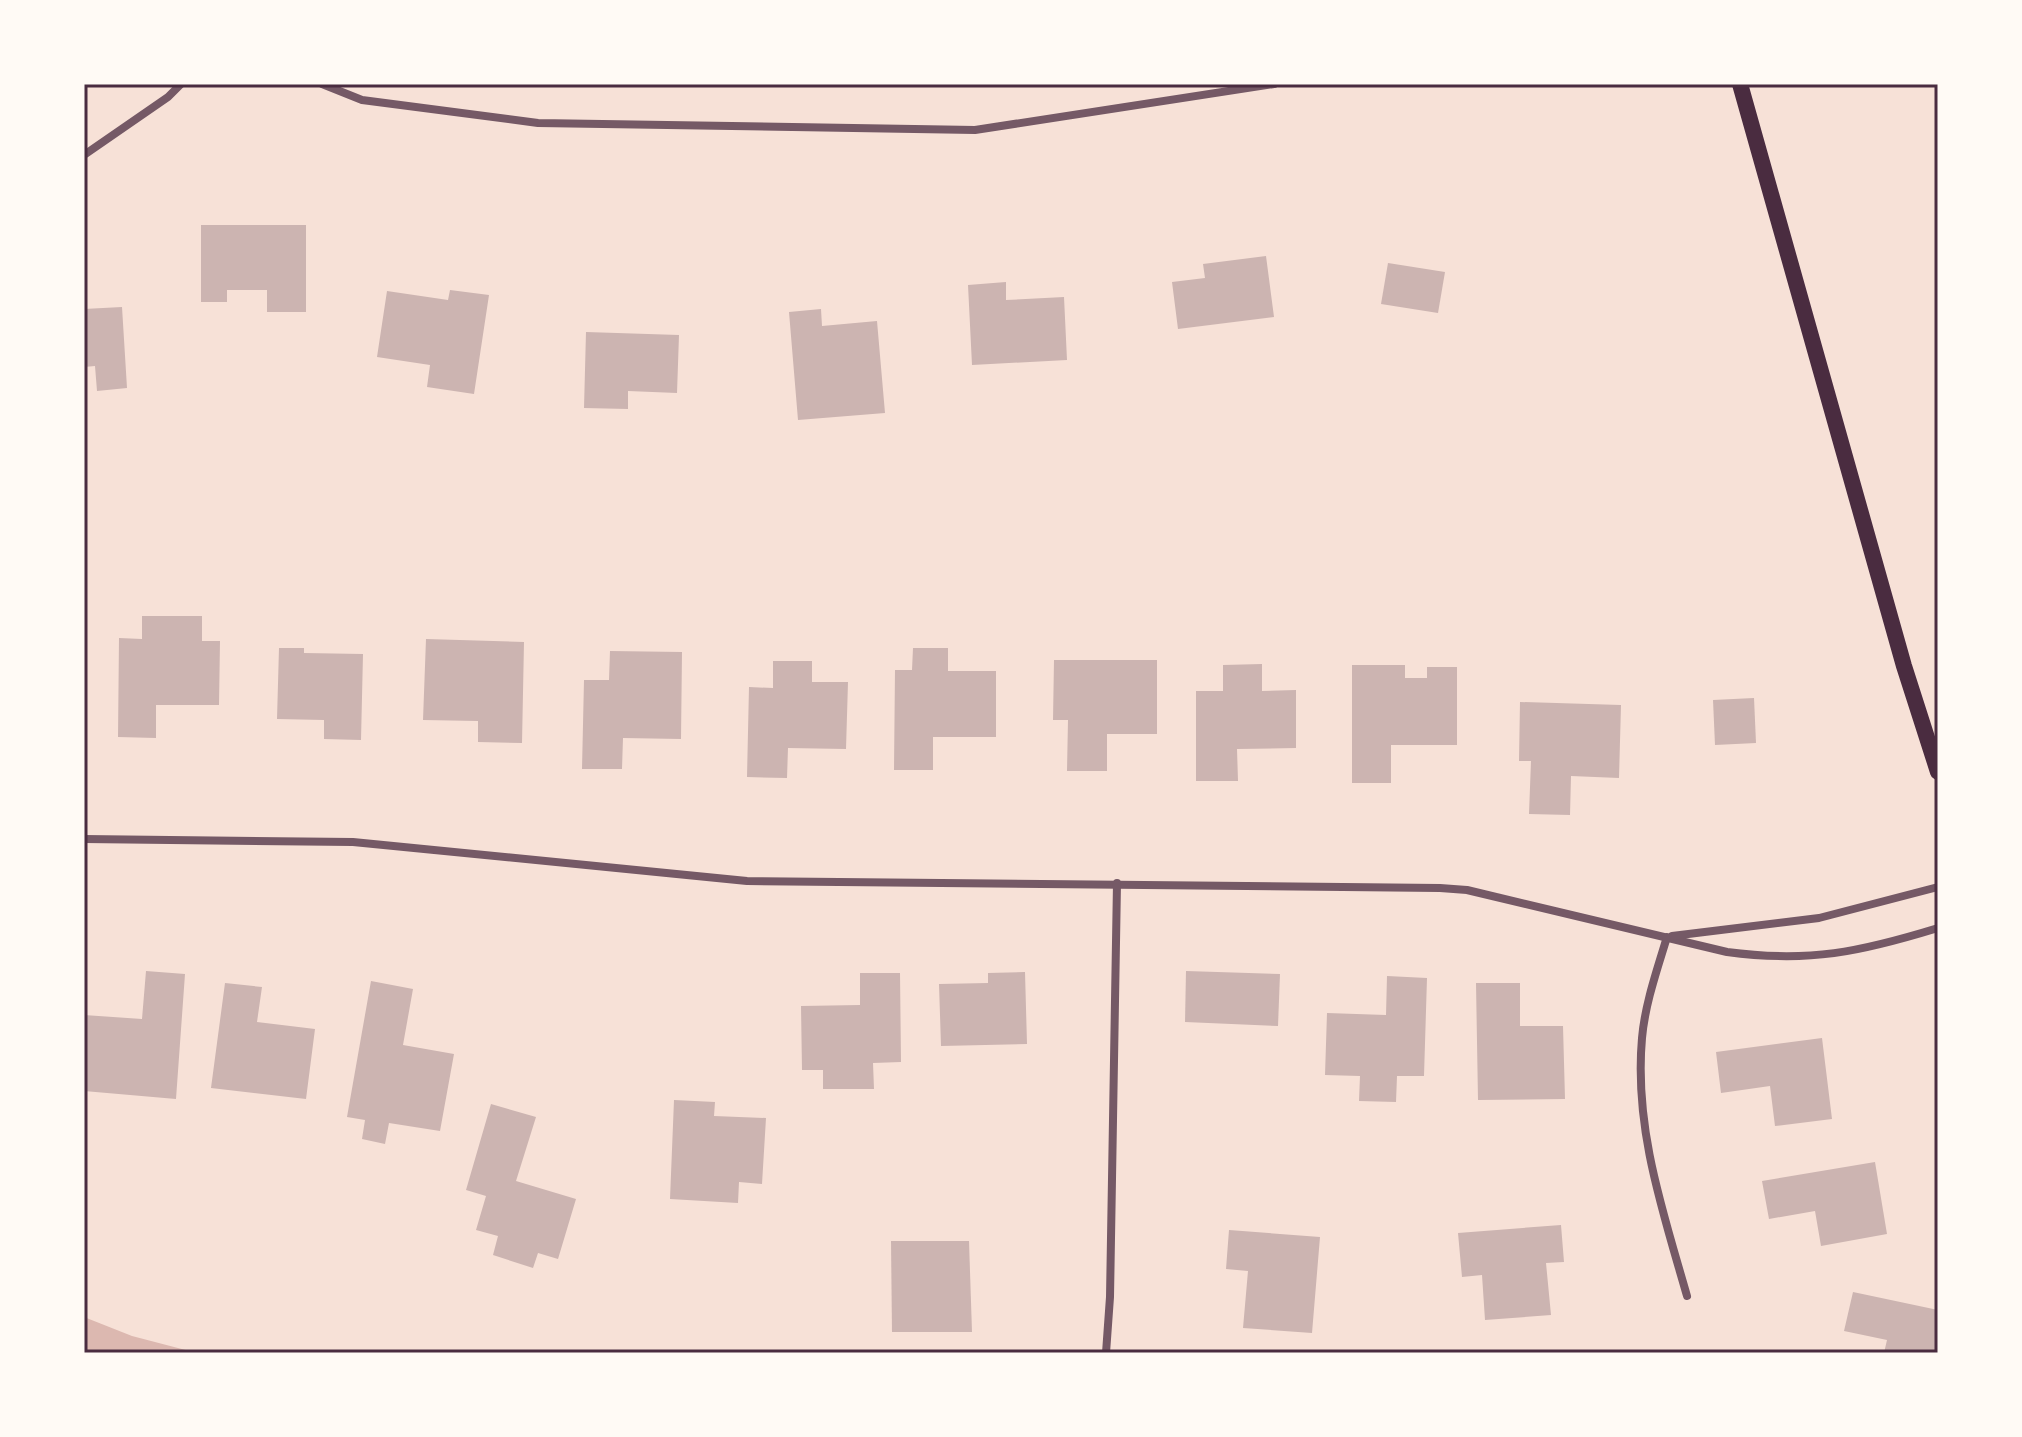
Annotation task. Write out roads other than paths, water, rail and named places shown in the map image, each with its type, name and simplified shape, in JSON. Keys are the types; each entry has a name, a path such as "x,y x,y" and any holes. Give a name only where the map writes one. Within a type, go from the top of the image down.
{"main road":[{"path":"1740,84 1900,651 1938,772"}],"street":[{"path":"84,155 168,97 181,84"},
{"path":"322,84 362,100 538,123 975,130 1274,84"},
{"path":"84,839 353,842 760,882 1440,888 1467,890 1727,952 1800,958 1862,949 1938,928"},
{"path":"1106,1353 1110,1297 1117,883"},
{"path":"1667,937 1819,918 1938,887"},
{"path":"1667,937 1649,997 1642,1036 1641,1096 1655,1188 1687,1296"}]}
